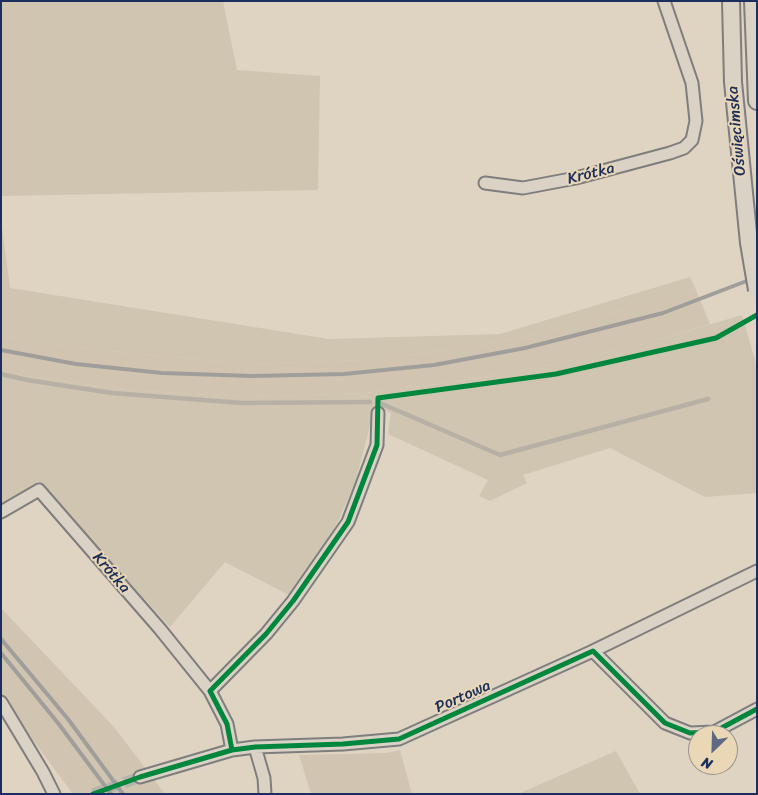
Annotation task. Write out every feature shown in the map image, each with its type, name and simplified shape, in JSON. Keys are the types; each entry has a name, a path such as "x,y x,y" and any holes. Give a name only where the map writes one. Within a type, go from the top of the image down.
{"main road":[{"name":"Oświęcimska","path":"731,1 733,82 738,142 749,243 757,290"},
{"name":"Oświęcimska","path":"753,1 757,101"}],"street":[{"name":"Krótka","path":"484,183 524,188 576,178 670,153 684,148 692,140 696,121 692,83 664,1"},
{"path":"232,750 227,724 210,691 266,634 288,608 348,522 378,445 378,413"},
{"name":"Krótka","path":"1,512 39,490 160,629 210,691"},
{"name":"Portowa","path":"140,777 232,750 398,739 593,651 757,571"},
{"path":"593,651 665,723 690,733 714,732 757,709"},
{"path":"1,702 54,794"},
{"path":"255,747 264,778 265,794"}],"shaded area":[{"path":"1,1 223,1 237,70 320,76 318,190 1,196"},
{"path":"1,219 10,288 329,339 500,334 690,277 696,290 542,333 467,348 362,360 247,364 79,348 1,335"},
{"path":"696,290 710,324 636,346 554,364 461,381 365,393 246,397 126,390 28,376 1,370 1,335 79,348 247,364 362,360 467,348 542,333"},
{"path":"742,315 757,367 757,493 705,497 610,448 523,475 527,483 490,501 479,496 488,480 388,434 391,413 375,406 356,480 331,537 293,594 287,594 225,562 170,627 37,481 34,499 1,518 1,370 28,376 126,390 246,397 365,393 461,381 554,364 636,346"},
{"path":"1,608 114,727 165,794 73,794 1,697"},
{"path":"400,750 412,794 311,794 299,755 386,753"},
{"path":"616,751 640,794 518,794"}],"waterway":[{"path":"1,374 27,380 112,393 242,403 370,402"},
{"path":"380,403 500,455 708,399"}],"tunnel":[{"path":"93,794 140,777"}],"railway":[{"path":"1,350 76,364 162,373 253,376 344,374 434,365 525,348 663,313 757,277"},
{"path":"1,639 68,719 123,794"},
{"path":"1,653 58,723 111,794"}],"cycle path":[{"path":"232,750 227,724 210,691 266,634 293,601 348,522 377,445 378,398 556,374 716,338 757,315"},
{"path":"93,794 140,777 232,750 399,739 593,651 665,723 690,733 714,732 757,709"}]}
